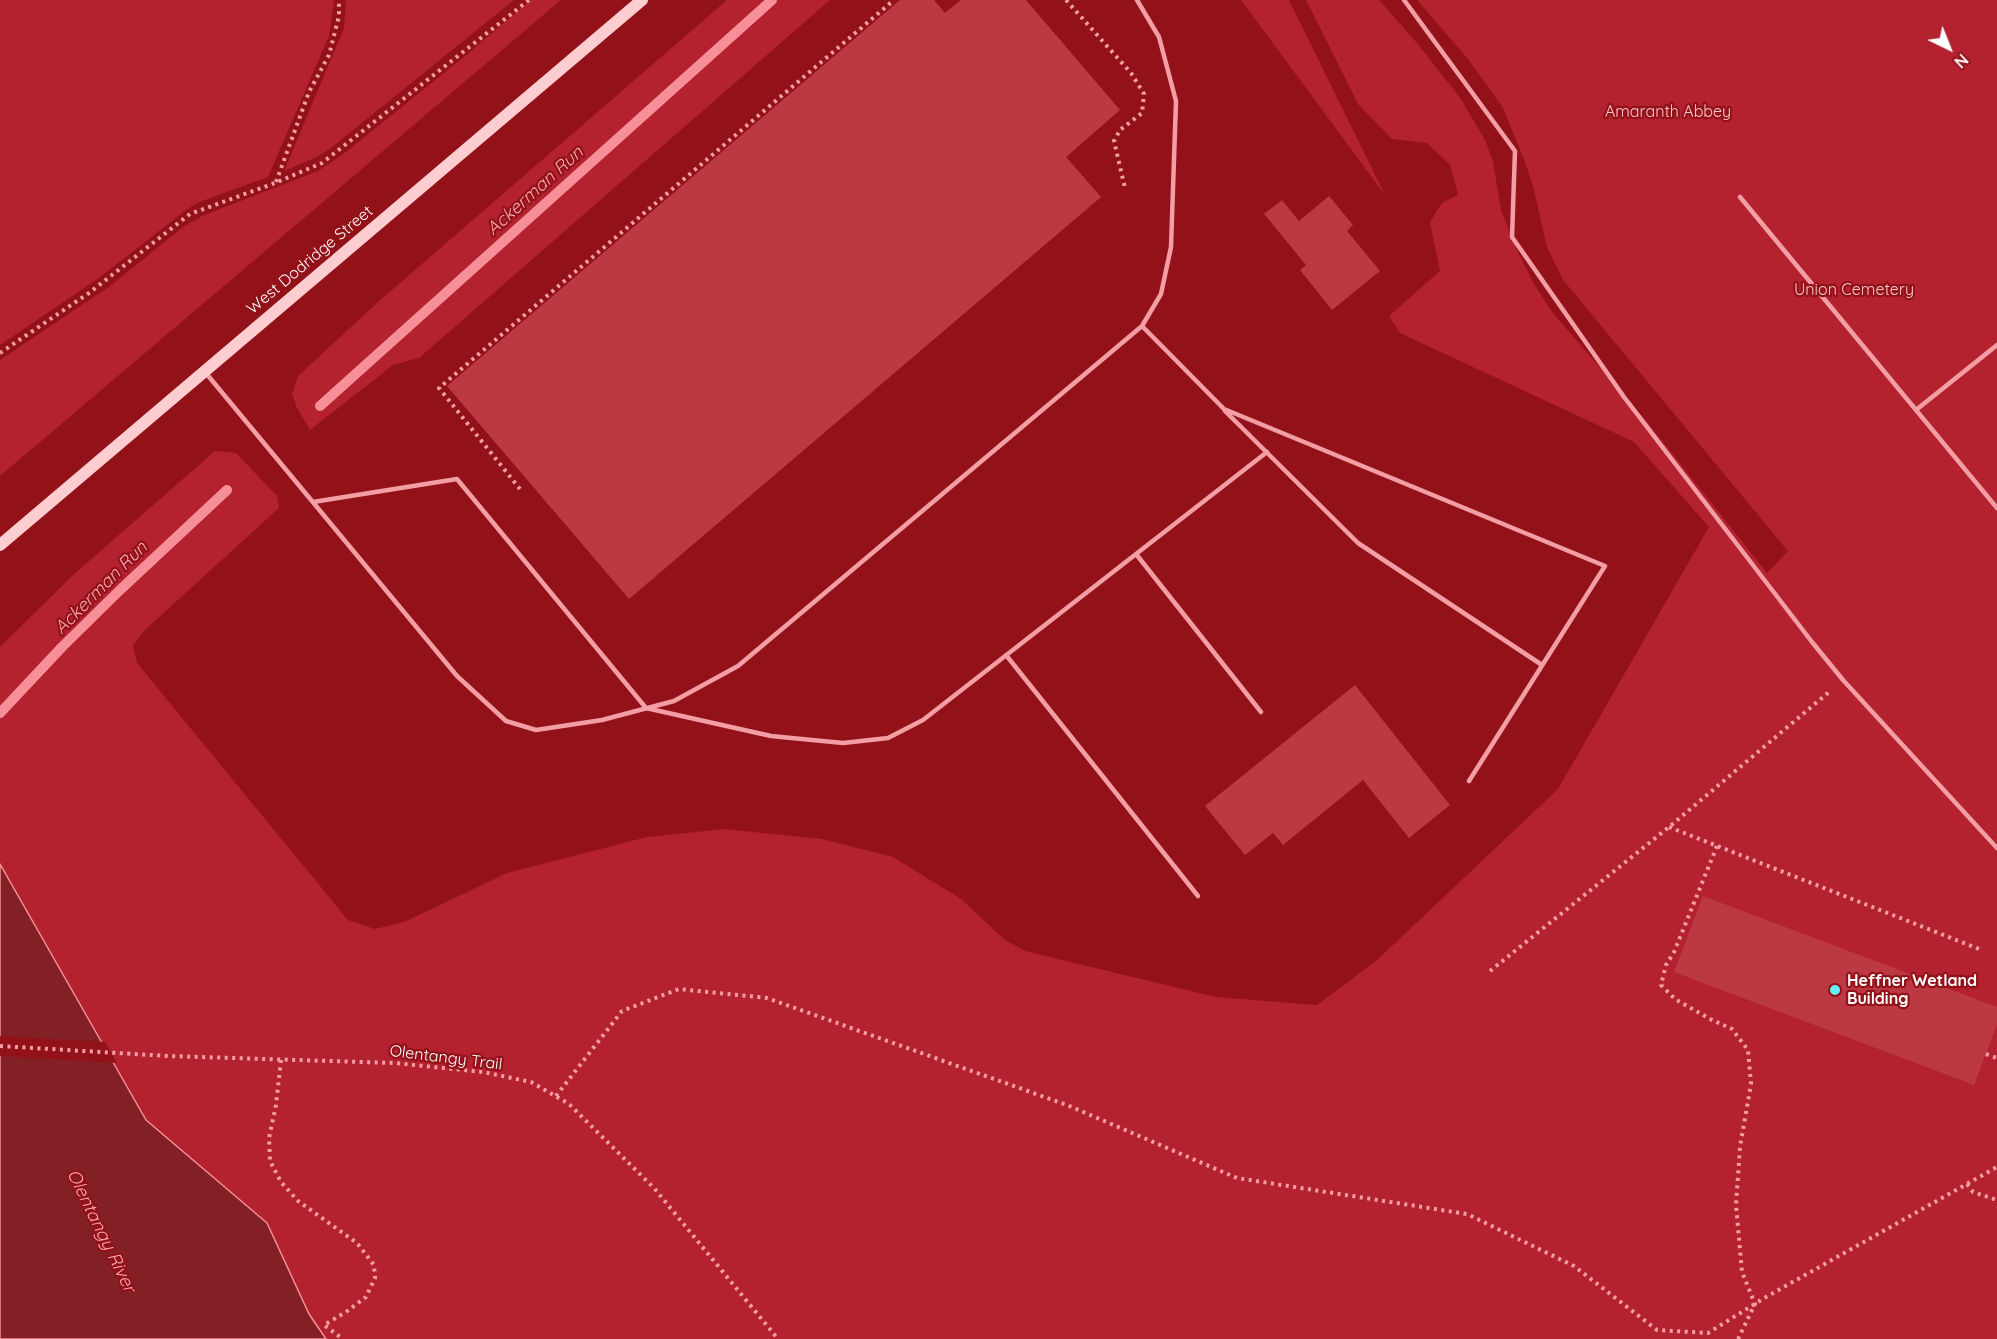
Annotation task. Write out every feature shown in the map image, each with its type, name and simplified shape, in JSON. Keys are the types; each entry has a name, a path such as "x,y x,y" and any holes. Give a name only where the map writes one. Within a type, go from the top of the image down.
{"main road":[{"name":"West Dodridge Street","path":"0,545 642,0"}],"lane":[{"path":"204,371 464,685 506,721 536,730 602,720 674,700 738,666 1142,326 1161,294 1171,247 1176,101 1159,37 1137,0"},
{"path":"1404,0 1515,151 1512,237 1624,397 1805,633 1843,680 1997,848"},
{"path":"1740,197 1997,508"},
{"path":"1142,326 1358,543 1542,665"},
{"path":"1916,410 1997,345"},
{"path":"1224,410 1605,566 1469,780"},
{"path":"313,502 457,479 646,708 771,736 843,743 888,738 923,720 1267,452"},
{"path":"1136,554 1261,712"},
{"path":"1006,655 1198,896"}],"path":[{"path":"275,183 309,92 329,55 339,16 339,0"},
{"path":"0,353 89,293 190,214 322,163 530,0"},
{"path":"520,489 439,388 894,0"},
{"path":"1066,0 1131,73 1144,94 1142,113 1120,130 1114,141 1125,188"},
{"path":"1491,971 1669,827 1843,680"},
{"path":"1669,827 1979,949"},
{"path":"1717,846 1674,952 1666,965 1661,985 1675,999 1732,1029 1748,1050 1751,1084 1740,1147 1736,1205 1742,1272 1755,1304 1738,1339"},
{"path":"556,1096 622,1011 679,989 767,998 1067,1105 1237,1178 1467,1214 1574,1266 1657,1329 1708,1333 1997,1167"},
{"name":"Olentangy Trail","path":"0,1046 168,1056 394,1063 483,1072 531,1082 569,1104 654,1188 778,1339"},
{"path":"1986,1054 1997,1058"},
{"path":"281,1060 276,1105 269,1138 270,1161 281,1182 298,1201 357,1243 374,1265 375,1278 366,1297 324,1325 343,1339"},
{"path":"1967,1184 1973,1192 1997,1200"}],"green space":[{"path":"0,0 334,0 334,2 329,36 268,177 197,203 99,278 0,345"},
{"path":"346,0 514,0 331,148 315,158 284,171 344,28"},
{"path":"531,0 561,0 0,476 0,360 110,286 183,227 202,216 318,171 342,155"},
{"path":"727,0 830,0 419,358 393,365 310,430 292,394 298,376 378,302"},
{"path":"1241,0 1289,0 1385,195"},
{"path":"1306,0 1379,0 1417,43 1461,99 1485,140 1493,161 1501,210 1534,284 1552,312 1648,423 1767,573 1788,551 1563,280 1547,247 1533,186 1503,108 1468,59 1417,0 1997,0 1997,1339 326,1339 309,1314 267,1223 146,1120 0,864 0,647 73,575 215,451 236,453 277,496 279,508 146,629 133,645 137,663 348,920 375,929 404,922 507,873 647,837 724,829 822,839 893,857 961,899 1005,940 1025,951 1216,997 1317,1005 1376,961 1558,789 1709,527 1634,442 1400,333 1389,316 1440,271 1430,222 1442,203 1458,195 1450,165 1427,143 1392,139 1358,104"}],"water":[{"name":"Olentangy River","path":"0,864 146,1120 267,1223 309,1314 326,1339 0,1339"}],"pier":[{"path":"0,1036 105,1042 117,1063 0,1056"}],"building":[{"path":"900,0 934,0 945,13 961,0 1026,0 1120,110 1066,157 1101,197 629,599 447,386"},
{"path":"1329,196 1353,225 1347,231 1380,271 1332,310 1300,270 1306,265 1264,214 1282,200 1299,221"},
{"path":"1355,685 1450,805 1409,838 1363,780 1283,845 1273,833 1245,855 1205,806"},
{"name":"Heffner Wetland Building","path":"1703,896 1997,1007 1997,1024 1974,1085 1674,972"}],"waterway":[{"name":"Ackerman Run","path":"320,406 772,0"},
{"name":"Ackerman Run","path":"0,713 120,590 227,490"}],"place":[{"name":"Heffner Wetland Building","path":"1835,990"}],"park label":[{"name":"Amaranth Abbey","path":"1668,112"},
{"name":"Union Cemetery","path":"1854,290"}]}
